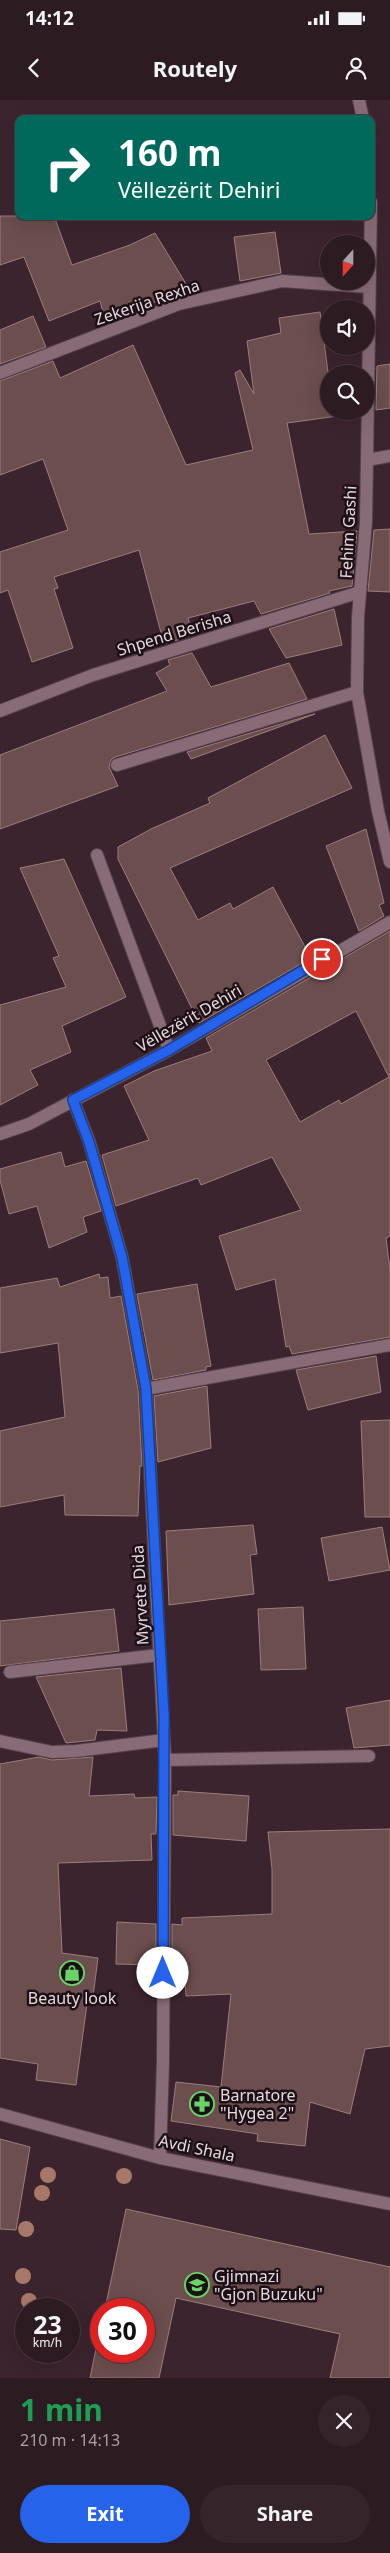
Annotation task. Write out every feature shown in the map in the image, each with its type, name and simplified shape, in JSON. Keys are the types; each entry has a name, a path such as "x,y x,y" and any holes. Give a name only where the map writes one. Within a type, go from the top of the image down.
{"street":[{"path":"359,100 362,115"},
{"name":"Fehim Gashi","path":"370,220 370,235"},
{"name":"Zekerija Rexha","path":"0,373 179,304 282,281 320,284"},
{"name":"Fehim Gashi","path":"368,290 367,460 357,692 378,811 390,862"},
{"path":"367,460 390,456"},
{"name":"Shpend Berisha","path":"0,711 93,675 360,592"},
{"path":"117,765 357,692"},
{"path":"97,856 169,1050"},
{"name":"Vëllezërit Dehiri","path":"0,1134 29,1124 169,1050 390,922"},
{"name":"Myrvete Dida","path":"73,1100 89,1142 122,1257 146,1389 165,1760 163,2061 160,2158"},
{"path":"146,1389 390,1345"},
{"path":"10,1672 159,1656"},
{"path":"0,1742 52,1752 76,1752 164,1740"},
{"path":"165,1760 370,1756"},
{"name":"Avdi Shala","path":"0,2114 160,2158 390,2204"}],"building":[{"path":"0,216 15,216 15,220 55,220 72,265 130,245 155,233 191,292 104,316 100,301 49,321 24,257 0,265"},
{"path":"275,232 281,273 240,281 234,237"},
{"path":"320,312 320,355 326,355 327,365 320,365 320,418 287,423 309,534 357,531 352,586 329,591 330,593 261,614 254,601 188,618 192,632 182,635 184,638 164,644 139,550 54,577 58,588 54,589 73,648 32,662 8,590 0,593 0,552 68,530 43,459 0,475 0,381 53,361 60,378 133,345 186,465 253,450 235,373 240,370 254,394 247,341 281,333 279,318"},
{"path":"33,316 46,347 0,364 0,330"},
{"path":"390,364 390,408 376,410 377,366"},
{"path":"390,529 390,592 368,591 374,530"},
{"path":"334,609 342,645 286,658 269,629"},
{"path":"192,653 211,687 289,663 307,699 115,757 111,760 109,767 118,786 0,829 0,755 167,691 156,673 170,665 168,660"},
{"path":"314,714 191,759 187,752"},
{"path":"325,735 352,788 170,868 198,920 230,903 233,909 273,887 311,958 199,1023 118,859 118,847 151,829 210,803 208,798"},
{"path":"366,829 384,903 379,905 384,916 359,931 326,846"},
{"path":"64,859 126,997 62,1026 71,1052 30,1070 38,1085 0,1105 0,1005 66,987 53,958 59,956 20,868"},
{"path":"390,931 390,1236 386,1238 390,1270 390,1337 292,1354 289,1346 286,1347 275,1279 236,1290 219,1236 301,1210 272,1157 201,1185 198,1178 116,1206 102,1155 149,1140 124,1086 154,1071 212,1051 206,1038","holes":["356,1011 389,1077 341,1104 339,1100 300,1122 266,1060"]},
{"path":"61,1152 65,1167 86,1161 101,1211 83,1217 87,1232 49,1248 37,1206 9,1214 0,1180 0,1169"},
{"path":"99,1274 100,1278 108,1277 110,1298 121,1296 138,1390 142,1466 140,1466 138,1516 65,1515 64,1495 0,1507 0,1431 65,1417 58,1343 0,1353 0,1288 57,1278 60,1287"},
{"path":"197,1284 211,1366 206,1367 206,1370 153,1380 137,1294"},
{"path":"376,1356 381,1392 308,1410 296,1370"},
{"path":"207,1386 211,1448 158,1462 154,1396"},
{"path":"390,1420 390,1517 365,1517 361,1421"},
{"path":"253,1525 257,1554 250,1555 254,1594 169,1605 166,1531"},
{"path":"382,1527 390,1570 329,1581 321,1538"},
{"path":"303,1607 306,1669 261,1670 258,1609"},
{"path":"114,1609 119,1651 0,1666 0,1621"},
{"path":"121,1668 127,1731 97,1730 95,1740 66,1743 36,1677"},
{"path":"390,1700 390,1745 354,1748 346,1708"},
{"path":"39,1757 52,1760 93,1757 89,1796 134,1794 135,1798 157,1797 156,1834 151,1834 152,1860 58,1863 62,1953 98,1958 92,2004 87,2004 76,2085 36,2080 38,2064 0,2058 0,1764"},
{"path":"178,1791 249,1796 246,1841 173,1835 173,1795 178,1795"},
{"path":"390,1829 390,2046 365,2049 350,2114 310,2102 305,2146 257,2141 258,2134 171,2121 176,2082 221,2087 231,1994 186,1996 184,1966 172,1966 172,1924 182,1925 182,1918 272,1914 272,1869 268,1832"},
{"path":"117,1922 156,1924 156,1965 116,1964"},
{"path":"0,2139 30,2147 16,2230 0,2229"},
{"path":"126,2209 390,2267 390,2378 330,2378 340,2334 176,2298 159,2378 90,2378 93,2363 155,2363 155,2298 107,2298"}],"place":[{"name":"Beauty look","path":"72,1973"},
{"name":"Barnatore \"Hygea 2\"","path":"202,2104"},
{"name":"Gjimnazi \"Gjon Buzuku\"","path":"197,2285"}],"route":[{"path":"163,1973 164,1716 159,1656 146,1389 122,1257 89,1142 73,1100 169,1050 322,959"}]}
